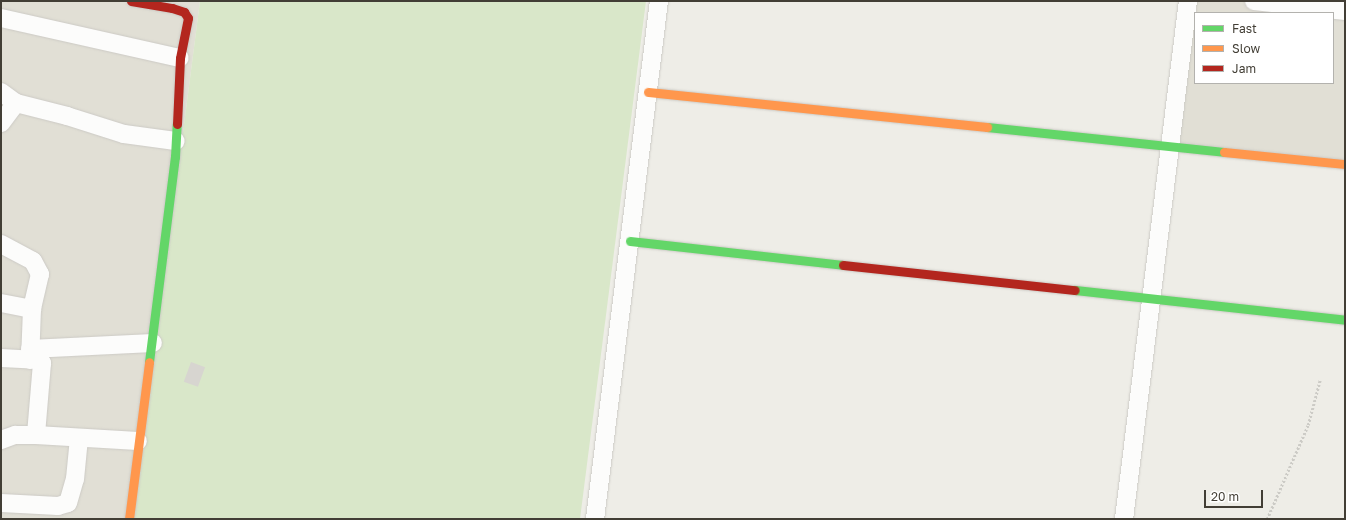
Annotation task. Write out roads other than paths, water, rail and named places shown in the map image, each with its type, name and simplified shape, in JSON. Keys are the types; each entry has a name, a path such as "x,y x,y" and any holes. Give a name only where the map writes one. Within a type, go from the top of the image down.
{"street":[{"path":"129,519 138,441 153,343 176,141 180,58 188,18 184,12 131,1"},
{"path":"595,519 659,1"},
{"path":"1124,519 1188,1"},
{"path":"1254,1 1345,11"},
{"path":"1,18 180,58"},
{"path":"1,92 16,103 67,116 124,134 176,141"},
{"path":"648,92 1345,164"},
{"path":"1,123 16,103"},
{"path":"630,241 1345,320"},
{"path":"1,244 33,260 38,269 40,278 32,309 30,354"},
{"path":"1,303 32,309"},
{"path":"1,358 153,343"},
{"path":"30,354 40,361 43,366 36,435"},
{"path":"1,440 15,435 36,435 138,441"},
{"path":"1,503 58,506 68,503 75,479 79,438"}]}
